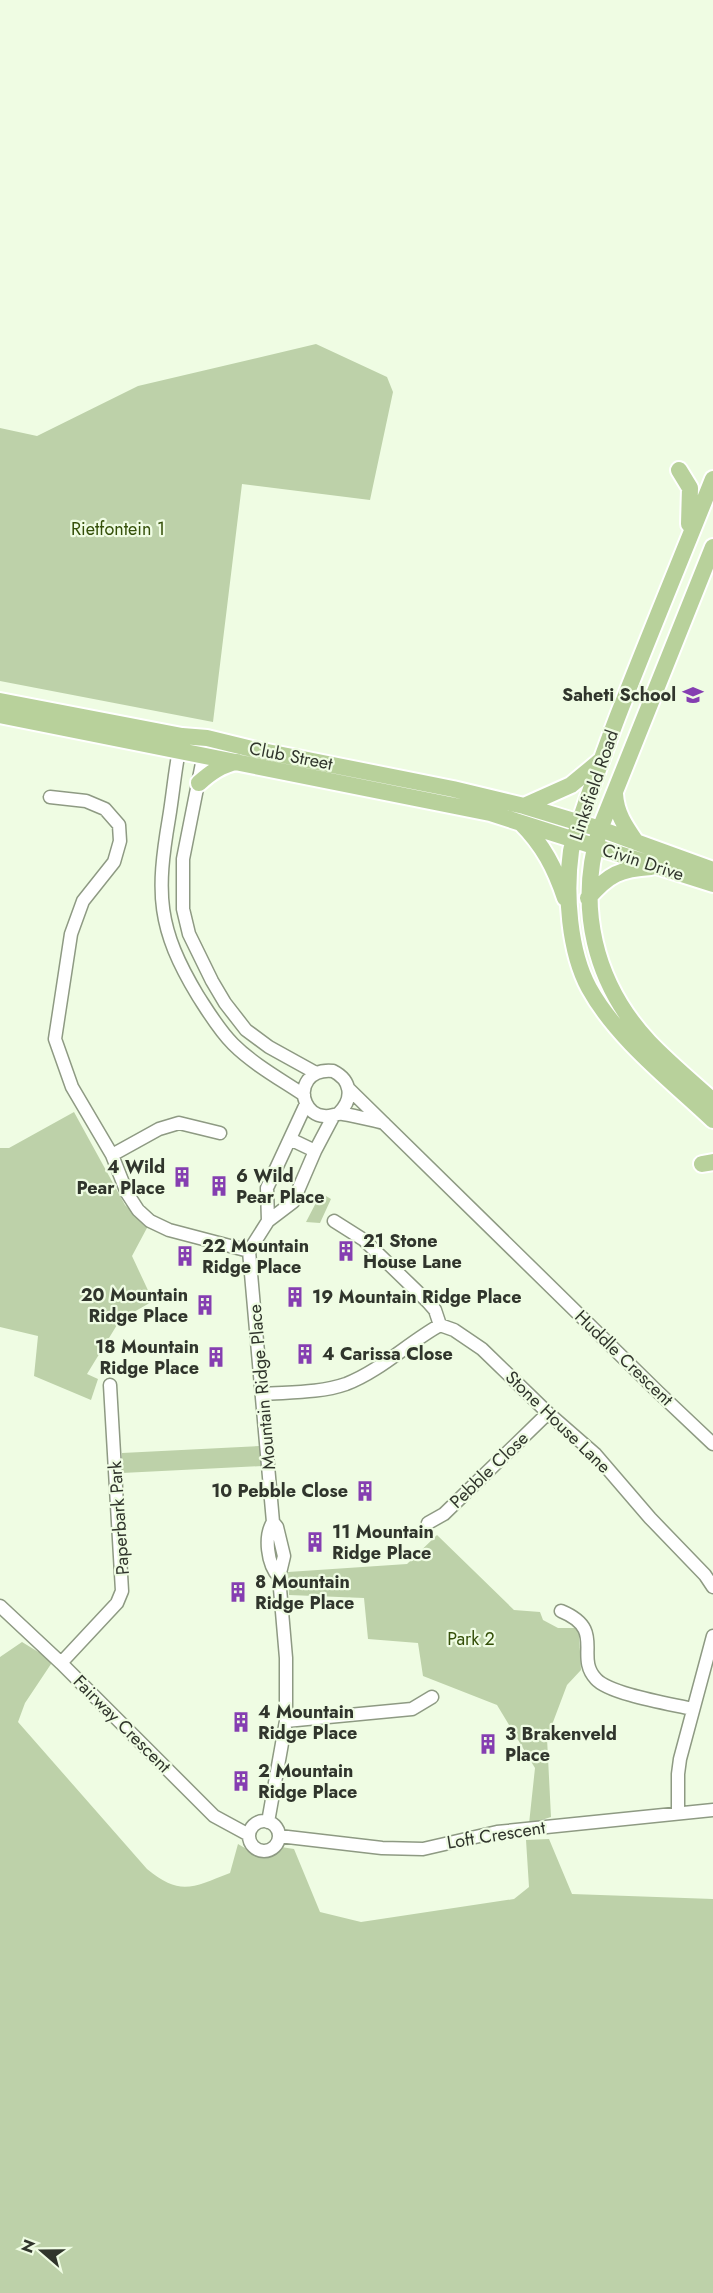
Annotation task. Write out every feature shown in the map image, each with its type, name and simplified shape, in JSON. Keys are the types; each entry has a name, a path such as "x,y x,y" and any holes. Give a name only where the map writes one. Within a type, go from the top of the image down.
{"main road":[{"path":"679,470 690,488 688,540"},
{"name":"Linksfield Road","path":"622,1020 590,988 581,969 568,907 569,871 577,831 601,760 713,478"},
{"name":"Linksfield Road","path":"622,1020 597,953 590,917 588,898 595,846 615,790 713,547"},
{"name":"Club Street","path":"0,701 181,744"},
{"name":"Club Street","path":"0,714 181,744 252,749 453,789 577,831"},
{"name":"Club Street","path":"205,746 241,762 472,809 522,814"},
{"path":"568,907 548,857 522,814 571,785 601,760"},
{"path":"199,783 211,772 224,765 241,762"},
{"path":"615,790 620,817 636,842"},
{"name":"Civin Drive","path":"577,831 600,830 713,870"},
{"name":"Civin Drive","path":"577,831 595,846 713,884"},
{"path":"588,898 605,879 613,874 631,868 658,866"},
{"path":"622,1020 713,1101"},
{"path":"622,1020 713,1120"}],"street":[{"path":"181,744 162,857 160,889 164,916 173,949 214,1022 232,1043 305,1099 313,1112 323,1116 337,1114 385,1124"},
{"path":"205,746 183,859 183,909 189,934 225,1003 246,1030 269,1047 316,1073"},
{"path":"50,797 86,801 105,809 119,825 120,841 114,862 83,901 71,934 55,1039 72,1087 112,1155 127,1193 138,1210 150,1221 169,1230 249,1251 268,1221 293,1202 315,1151 337,1114 345,1107 349,1098 349,1089 340,1075 333,1071 316,1073 309,1078 305,1099 290,1139 267,1188 268,1221"},
{"name":"Huddle Crescent","path":"349,1089 713,1444"},
{"path":"112,1155 159,1129 179,1123 219,1133"},
{"path":"290,1139 315,1151"},
{"path":"263,1394 343,1385 364,1375 440,1325 435,1310 428,1302 364,1240 334,1221"},
{"name":"Mountain Ridge Place","path":"249,1251 273,1522 267,1533 273,1569 279,1577 286,1658 286,1721 268,1822"},
{"name":"Huddle Crescent","path":"536,1271 558,1286 713,1436"},
{"name":"Stone House Lane","path":"440,1325 454,1330 482,1349 548,1413 595,1454 650,1518 705,1575 713,1587"},
{"name":"Paperbark Park","path":"61,1663 117,1603 122,1591 110,1385"},
{"name":"Pebble Close","path":"428,1523 444,1514 548,1413"},
{"name":"Fairway Crescent","path":"0,1606 61,1663 214,1816 249,1834"},
{"path":"561,1611 572,1615 584,1626 590,1670 597,1681 616,1690 692,1709"},
{"path":"678,1813 678,1774 692,1709 713,1636"},
{"path":"286,1721 412,1709 432,1697"},
{"name":"Loft Crescent","path":"279,1836 382,1848 423,1848 497,1832 713,1810"},
{"path":"268,1822 276,1827 279,1836 276,1846 263,1851 254,1848 249,1834 258,1823 268,1822"}],"green space":[{"name":"Rietfontein 1","path":"316,344 387,377 393,392 370,500 242,484 213,722 0,681 0,428 37,436 138,386"},
{"path":"74,1112 125,1205 148,1226 132,1256 153,1301 120,1320 87,1374 98,1379 91,1400 34,1376 38,1336 0,1327 0,1148 9,1148"},
{"path":"321,1193 331,1199 320,1223 306,1222"},
{"path":"260,1446 262,1466 122,1473 122,1453"},
{"name":"Park 2","path":"437,1535 514,1610 540,1612 543,1620 558,1628 576,1628 579,1633 581,1670 567,1685 547,1738 551,1817 529,1824 535,1768 497,1705 423,1676 418,1643 368,1639 364,1598 289,1595 288,1572 407,1564"},
{"path":"22,1642 53,1661 25,1703 18,1722 147,1869 169,1883 187,1887 230,1873 238,1844 262,1858 281,1847 294,1849 320,1912 361,1922 514,1899 529,1887 526,1840 549,1839 572,1894 713,1899 713,2293 0,2293 0,1657"}],"place":[{"name":"Saheti School","path":"693,695"},
{"name":"4 Wild Pear Place","path":"182,1177"},
{"name":"6 Wild Pear Place","path":"219,1186"},
{"name":"21 Stone House Lane","path":"346,1251"},
{"name":"22 Mountain Ridge Place","path":"185,1256"},
{"name":"19 Mountain Ridge Place","path":"295,1297"},
{"name":"20 Mountain Ridge Place","path":"205,1305"},
{"name":"4 Carissa Close","path":"305,1354"},
{"name":"18 Mountain Ridge Place","path":"216,1357"},
{"name":"10 Pebble Close","path":"365,1491"},
{"name":"11 Mountain Ridge Place","path":"315,1542"},
{"name":"8 Mountain Ridge Place","path":"238,1592"},
{"name":"4 Mountain Ridge Place","path":"241,1722"},
{"name":"3 Brakenveld Place","path":"488,1744"},
{"name":"2 Mountain Ridge Place","path":"241,1781"}]}
